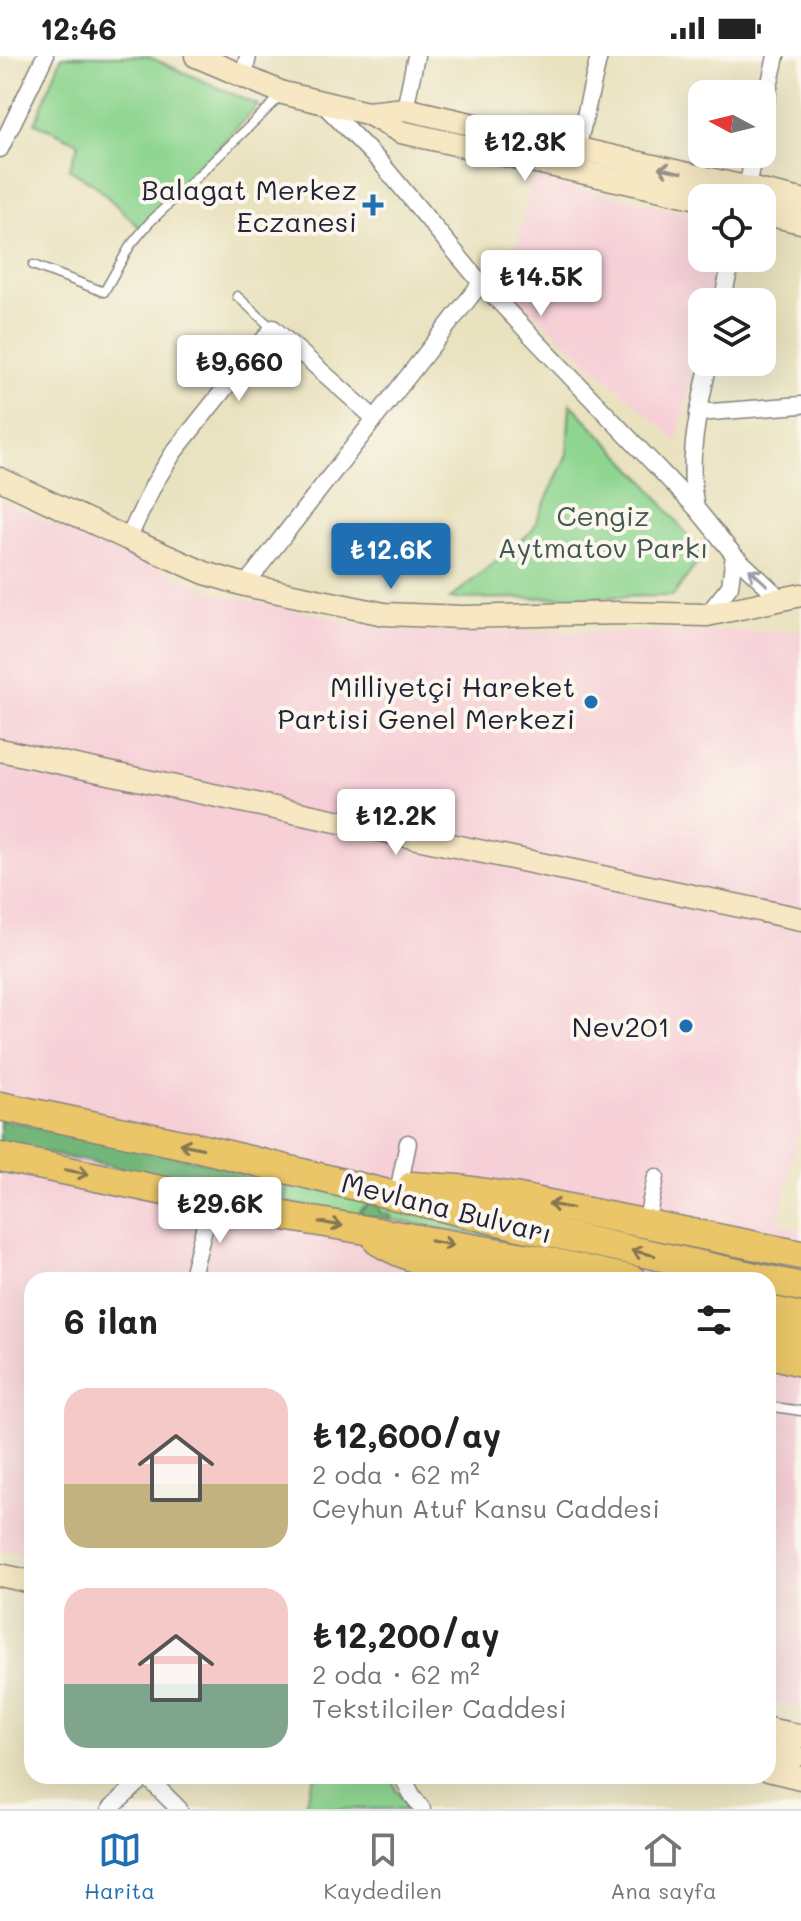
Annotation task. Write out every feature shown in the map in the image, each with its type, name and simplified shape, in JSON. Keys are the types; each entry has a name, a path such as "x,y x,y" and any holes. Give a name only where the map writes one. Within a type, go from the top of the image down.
{"highway":[{"name":"Mevlana Bulvarı","path":"0,1106 387,1188 515,1225 732,1272"},
{"name":"Mevlana Bulvarı","path":"0,1157 211,1201 596,1272"},
{"path":"387,1188 426,1186 514,1197 801,1255"},
{"path":"365,1230 381,1243 442,1272"},
{"name":"Mevlana Bulvarı","path":"776,1282 801,1287"},
{"path":"776,1312 801,1317"},
{"path":"776,1336 801,1341"},
{"path":"776,1355 801,1362"}],"main road":[{"path":"196,56 246,66 283,93 323,104 367,113 405,109 711,184"},
{"path":"367,113 401,132 688,196"},
{"path":"776,197 801,200"},
{"path":"776,216 801,222"},
{"path":"0,479 205,573 245,585 384,614 463,617 618,613 707,615 792,597"},
{"path":"0,750 801,919"},
{"path":"0,1575 24,1580"},
{"path":"776,1738 800,1765"},
{"path":"776,1754 800,1765"},
{"path":"776,1769 800,1765"}],"street":[{"path":"0,149 45,56"},
{"path":"405,109 416,56"},
{"path":"577,150 599,56"},
{"path":"771,80 776,56"},
{"path":"323,104 381,163 481,283 696,508 734,555 792,597"},
{"path":"245,585 481,283"},
{"path":"128,539 154,484 174,452 273,328 374,418"},
{"path":"696,508 692,464 706,376"},
{"path":"698,413 801,405"},
{"path":"707,615 730,586 734,555"},
{"path":"387,1188 408,1143"},
{"path":"646,1223 656,1177"},
{"path":"193,1272 211,1201"},
{"path":"110,1809 137,1784"},
{"path":"154,1784 179,1809"},
{"path":"406,1784 422,1809"}],"lane":[{"path":"33,265 104,292 130,246 149,223 283,93"},
{"path":"237,296 273,328"},
{"path":"776,1407 801,1411"}],"shaded area":[{"path":"533,178 688,213 688,272 714,272 711,288 688,288 688,376 691,376 677,441 506,288"},
{"path":"0,501 219,594 388,630 801,631 801,1120 779,1223 801,1230 801,1707 776,1702 776,1272 24,1272 24,1554 0,1550"}],"green space":[{"path":"62,56 147,56 258,105 142,230 95,185 69,169 79,143 35,123"},
{"name":"Cengiz Aytmatov Parkı","path":"570,403 644,480 703,555 673,596 450,599 532,531 567,454"},
{"path":"0,1119 136,1146 288,1182 285,1202 0,1144"},
{"path":"288,1182 499,1233 498,1238 285,1202"},
{"path":"371,1202 377,1203 380,1213 391,1216 391,1220 359,1215"},
{"path":"312,1784 394,1784 413,1809 303,1809"}],"place":[{"name":"Balagat Merkez Eczanesi","path":"373,205"},
{"name":"Milliyetçi Hareket Partisi Genel Merkezi","path":"591,702"},
{"name":"Nev201","path":"686,1026"}]}
